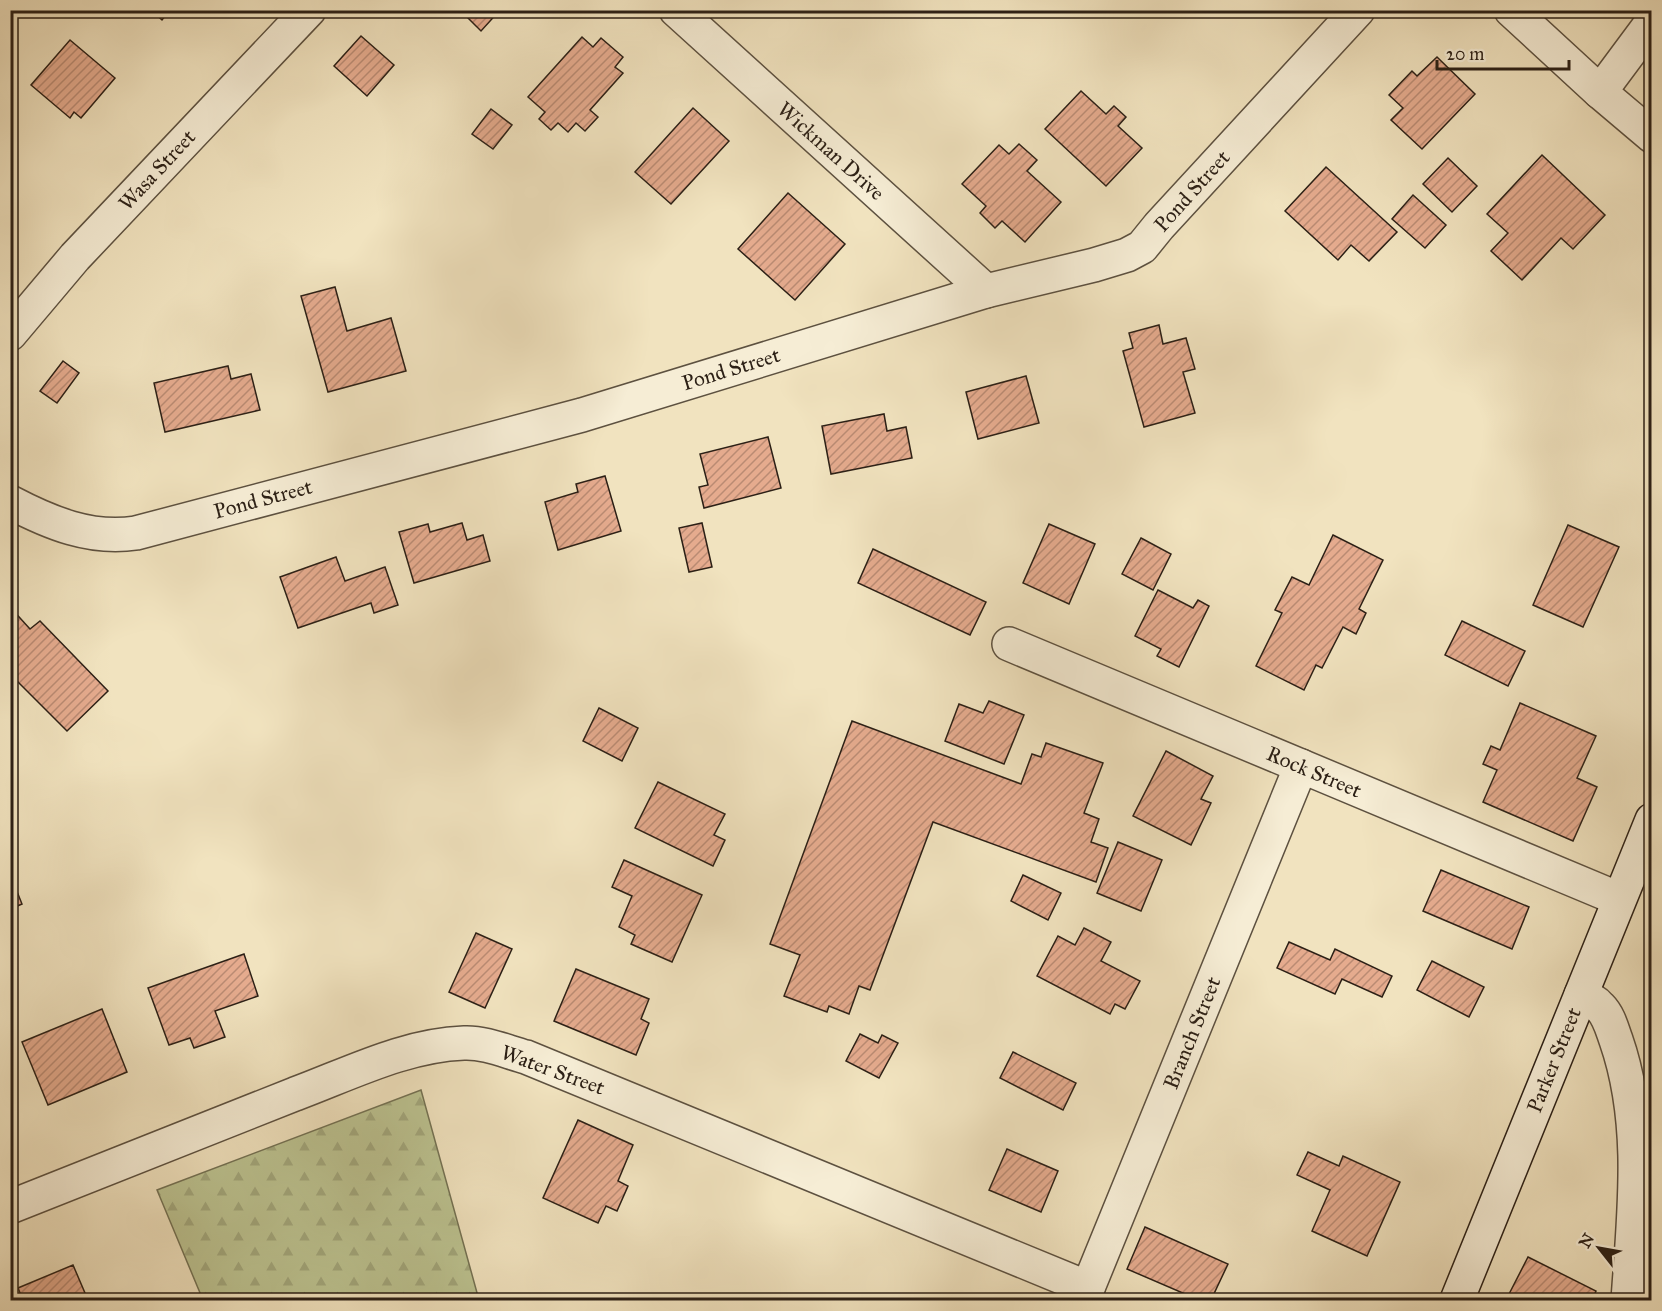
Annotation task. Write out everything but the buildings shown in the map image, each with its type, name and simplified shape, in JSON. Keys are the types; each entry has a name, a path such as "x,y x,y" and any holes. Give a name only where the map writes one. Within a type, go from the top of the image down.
{"street":[{"name":"Wasa Street","path":"10,334 75,256 309,10"},
{"name":"Wickman Drive","path":"675,10 986,291"},
{"name":"Pond Street","path":"10,502 67,528 108,535 136,533 582,415 986,291 1127,255 1142,247 1358,10"},
{"path":"1511,10 1599,92 1652,136"},
{"path":"1599,92 1652,22"},
{"name":"Rock Street","path":"1009,644 1619,900"},
{"name":"Branch Street","path":"1085,1294 1301,766"},
{"name":"Parker Street","path":"1457,1300 1652,820"},
{"path":"1581,994 1602,1008 1608,1020 1622,1058 1631,1100 1635,1167 1628,1300"},
{"name":"Water Street","path":"10,1208 184,1137 396,1056 443,1045 467,1043 526,1057 1085,1294"}],"green space":[{"path":"421,1090 479,1300 203,1300 157,1190"}]}
